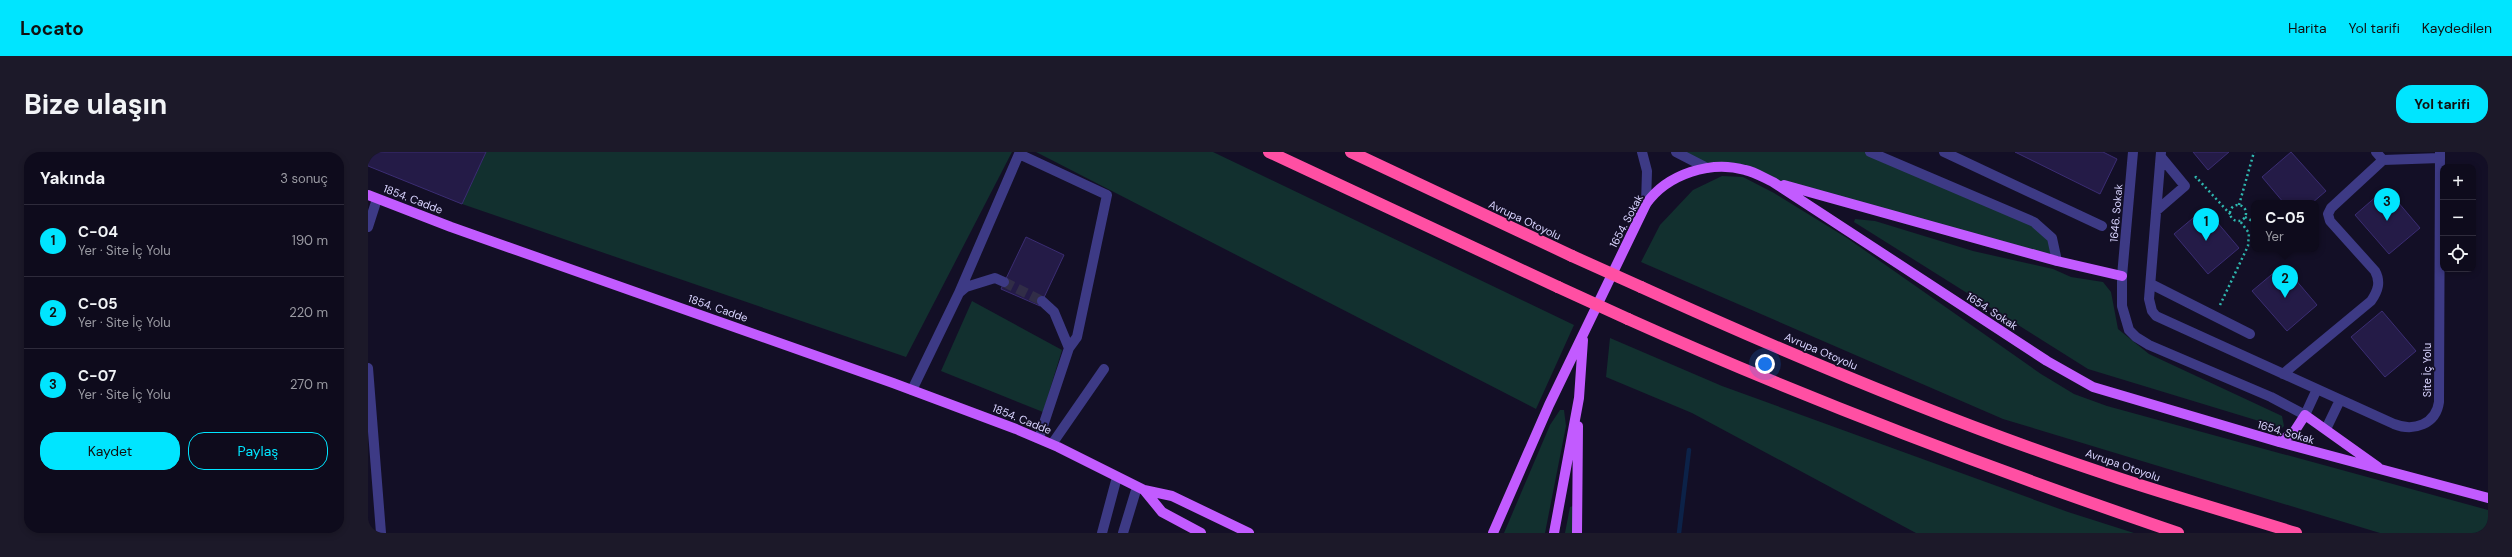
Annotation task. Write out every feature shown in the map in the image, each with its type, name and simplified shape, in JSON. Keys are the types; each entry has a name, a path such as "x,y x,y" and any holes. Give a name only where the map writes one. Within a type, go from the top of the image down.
{"highway":[{"path":"1268,152 1628,319 1799,394 1998,471 2178,533"},
{"name":"Avrupa Otoyolu","path":"1351,152 1641,287 1800,356 1958,420 2120,479 2296,533"}],"main road":[{"name":"1654. Sokak","path":"1494,533 1584,330 1646,204 1672,180 1707,168 1745,169 1774,182 2077,379 2093,387 2279,442 2488,498"},
{"path":"1774,182 2057,261 2122,276"},
{"name":"1854. Cadde","path":"372,197 912,390 1039,438 1140,488"},
{"name":"1654. Sokak","path":"1554,533 1579,398 1584,330"},
{"path":"1577,533 1579,398"},
{"path":"2279,442 2294,432 2305,415 2383,471"},
{"path":"1140,488 1162,512 1201,533"},
{"path":"1140,488 1172,496 1249,533"}],"street":[{"path":"1642,152 1646,171 1646,204"},
{"path":"1676,152 1707,168"},
{"path":"1870,152 2034,222 2052,238 2057,261"},
{"path":"1944,152 2102,226"},
{"name":"1646. Sokak","path":"2133,152 2122,276 2124,314 2127,326 2136,337 2149,345 2271,398 2305,415"},
{"path":"2283,374 2371,301 2377,290 2379,281 2375,272 2330,221 2328,214 2331,208 2383,160 2376,152"},
{"path":"912,390 959,293 1019,154 1107,195 1077,336 1069,348 1039,438"},
{"name":"Site İç Yolu","path":"2161,155 2150,304 2156,316 2340,400 2405,427 2420,426 2427,422 2438,407 2440,155 2383,160"},
{"name":"Site İç Yolu","path":"2156,211 2185,186 2161,155"},
{"path":"368,227 372,197"},
{"path":"959,293 966,287 995,278 1004,282"},
{"path":"2151,284 2250,334"},
{"path":"1042,301 1054,312 1069,348"},
{"path":"368,368 380,533"},
{"path":"1055,445 1104,369"},
{"path":"2305,415 2317,389"},
{"path":"2326,429 2340,400"},
{"path":"1102,533 1117,477"},
{"path":"1123,533 1140,488"}],"path":[{"path":"2239,205 2254,152"},
{"path":"2196,177 2236,221 2240,221 2249,233 2248,246 2214,316"},
{"path":"2231,215 2232,208 2239,205"},
{"path":"2239,205 2245,209 2245,218"},
{"path":"2240,221 2245,218"},
{"path":"2245,218 2251,221"}],"green space":[{"path":"486,152 1012,152 906,357 462,204"},
{"path":"1036,152 1213,152 1574,325 1536,409"},
{"path":"1676,152 1870,152 2046,231 2057,261 1759,175 1716,168"},
{"path":"1722,176 1743,177 1774,193 1847,238 2041,374 2074,394 2107,406 2488,510 2488,533 2380,533 2003,419 1641,262 1660,225 1693,190"},
{"path":"1855,219 1875,221 1973,251 2053,269 2071,277 2103,282 2111,292 2118,329 2149,354 2282,416 2284,426 2282,428 2088,369 1854,222"},
{"path":"972,301 1062,350 1043,412 941,371"},
{"path":"1610,338 1722,386 2068,512 2134,533 1916,533 1692,413 1606,377"},
{"path":"1560,410 1564,410 1566,426 1545,533 1504,533 1550,425"},
{"path":"1573,506 1573,533 1565,533 1570,507"}],"building":[{"path":"368,152 486,152 462,204 368,166"},
{"path":"2015,152 2103,152 2117,159 2100,194"},
{"path":"2193,152 2229,152 2208,170"},
{"path":"2291,152 2326,191 2316,200 2281,200 2262,177"},
{"path":"2386,188 2420,228 2389,254 2355,215"},
{"path":"2205,208 2239,248 2208,274 2174,234"},
{"path":"1026,237 1064,255 1040,306 1001,289"},
{"path":"2283,265 2317,305 2287,331 2252,291"},
{"path":"2382,311 2416,351 2385,377 2351,337"}],"waterway":[{"path":"1679,533 1689,450"}],"tunnel":[{"path":"1004,282 1042,301"}],"place":[{"name":"C-07","path":"2387,221"},
{"name":"C-04","path":"2206,241"},
{"name":"C-05","path":"2285,298"}]}
